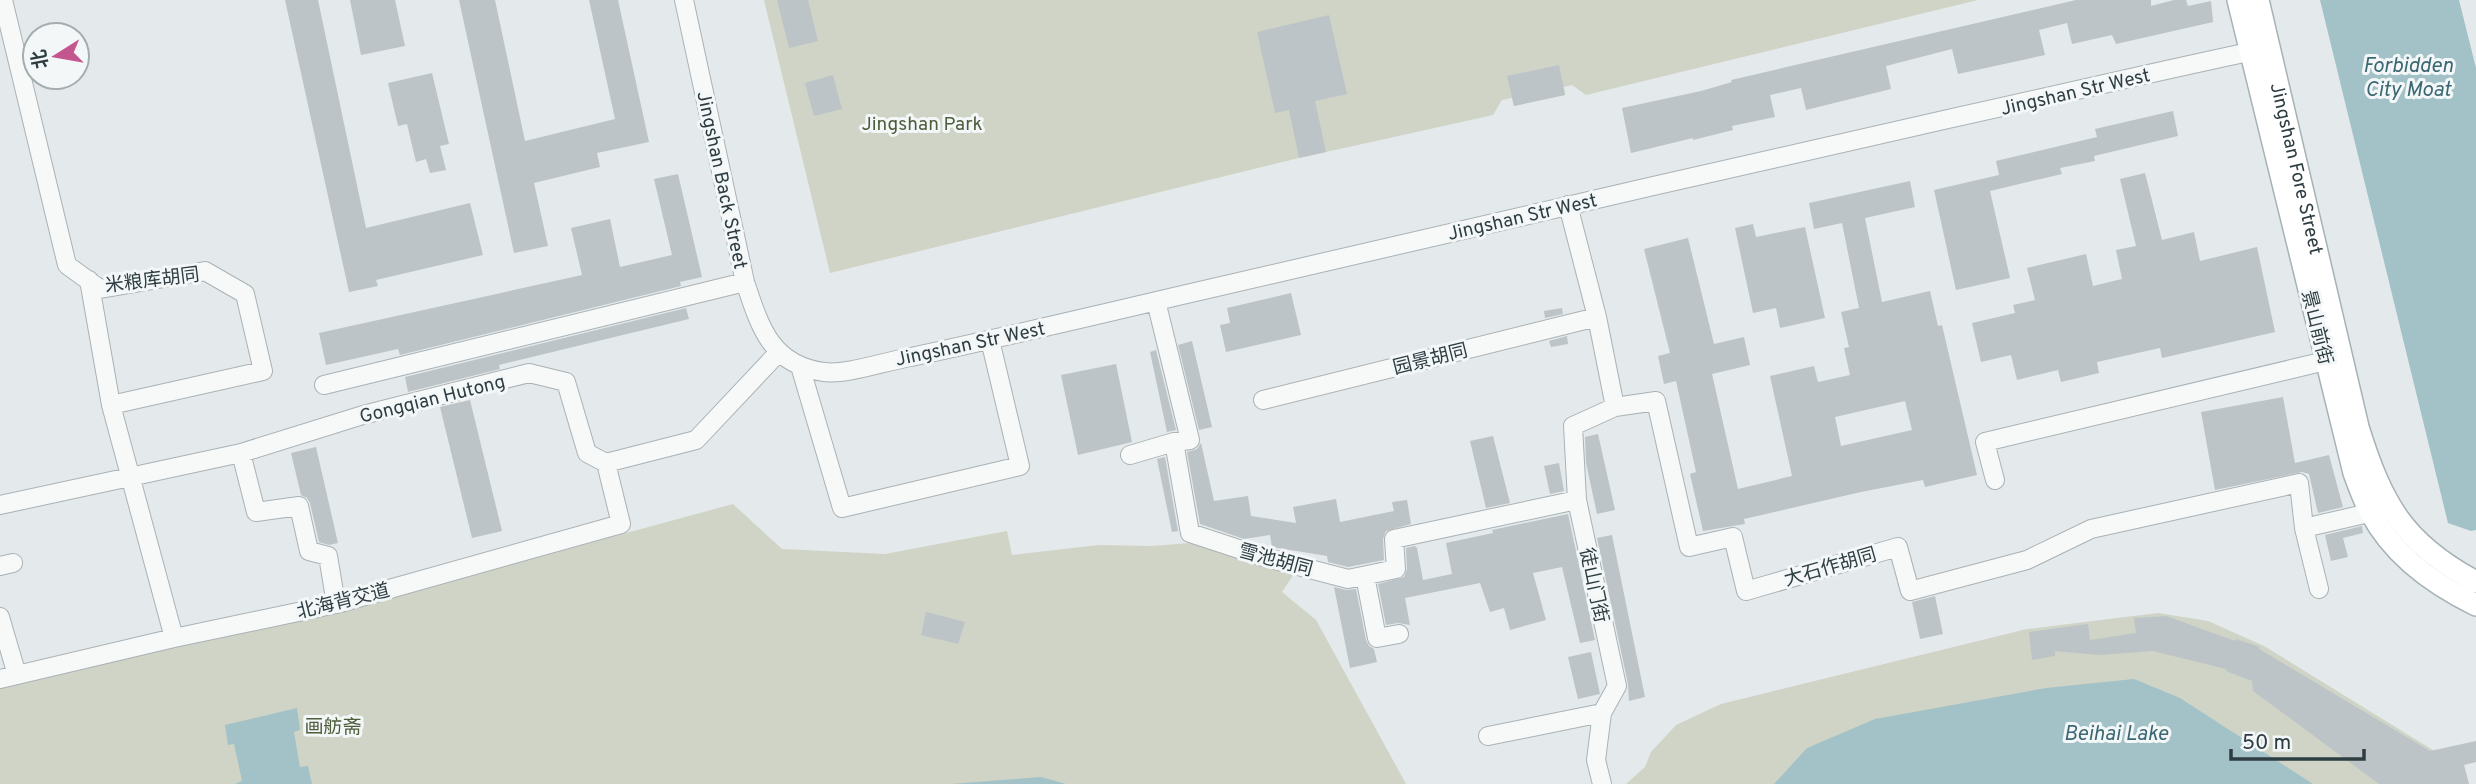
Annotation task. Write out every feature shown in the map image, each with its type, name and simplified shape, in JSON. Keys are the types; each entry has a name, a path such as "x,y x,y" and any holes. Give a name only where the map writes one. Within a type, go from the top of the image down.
{"main road":[{"path":"2238,0 2261,49"},
{"name":"Jingshan Fore Street","path":"2258,0 2261,49 2334,359 2358,427 2380,511 2428,551 2476,582"},
{"path":"2380,511 2389,540 2423,573 2452,593 2476,605"}],"street":[{"name":"米粮库胡同","path":"3,0 67,265 100,289 205,271 245,294 263,371 111,405"},
{"name":"Jingshan Back Street","path":"684,0 745,282 763,333 778,353"},
{"name":"Jingshan Str West","path":"778,353 800,366 824,372 846,372 1568,205 2261,49"},
{"path":"1568,205 1597,317 1615,407"},
{"path":"89,280 111,405 174,638"},
{"path":"324,385 745,282"},
{"path":"1130,455 1190,440 1156,301"},
{"name":"园景胡同","path":"1264,400 1597,317"},
{"path":"800,366 842,508 1020,466 990,340"},
{"path":"606,463 696,440 778,353"},
{"path":"1996,480 1985,442 2334,359"},
{"name":"Gongqian Hutong","path":"0,505 241,453 363,415 529,373 566,382 587,453 606,463"},
{"name":"大石作胡同","path":"1615,407 1656,401 1689,547 1733,537 1746,591 1898,547 1910,590 2026,560 2091,529 2299,483 2304,528 2319,589"},
{"name":"徒山门街","path":"1602,784 1596,760 1602,713 1617,686 1577,500 1573,426 1615,407"},
{"name":"雪池胡同","path":"1174,442 1190,533 1260,556 1348,579 1396,569 1394,539 1577,500"},
{"path":"241,453 256,512 299,506 309,551 327,556 336,604"},
{"name":"北海背交道","path":"8,677 336,604 621,524 606,463"},
{"path":"2304,528 2380,511"},
{"path":"1365,576 1377,638 1399,634"},
{"path":"0,617 8,677"},
{"path":"1488,736 1602,713"}],"green space":[{"name":"Jingshan Park","path":"764,0 1978,0 1586,95 1572,85 1564,87 1565,95 1514,106 1512,98 1502,100 1493,115 1299,158 830,273"},
{"name":"画舫斋","path":"733,504 782,549 885,554 1007,531 1012,555 1099,545 1152,546 1190,543 1294,574 1282,592 1316,620 1406,784 0,784 0,685 351,608"},
{"path":"2158,613 2208,621 2264,646 2436,752 2441,784 1626,784 1645,767 1651,752 1676,725 1721,704 2027,629"}],"water":[{"name":"Forbidden City Moat","path":"2320,0 2459,0 2476,68 2476,530 2471,531 2448,523"},
{"name":"Beihai Lake","path":"2134,679 2180,698 2313,784 1774,784 1807,748 1875,719 2046,688"},
{"path":"297,708 300,730 294,732 300,767 308,766 312,784 235,784 242,781 234,744 228,745 225,725"},
{"path":"1041,777 1066,784 951,784"}],"building":[{"path":"285,0 318,0 366,228 470,203 483,255 376,280 378,286 349,292"},
{"path":"350,0 395,0 405,46 361,55"},
{"path":"459,0 495,0 525,141 615,119 589,0 618,0 649,142 597,153 600,167 534,183 548,246 514,253"},
{"path":"777,0 808,0 818,41 789,48"},
{"path":"2076,0 2151,0 2151,6 2174,0 2186,0 2188,6 2211,1 2213,22 2116,44 2112,35 2072,44 2067,23 2039,30 2045,55 1958,74 1952,49 1886,66 1891,89 1806,110 1801,88 1770,95 1775,117 1732,126 1733,130 1693,140 1631,153 1622,108"},
{"path":"1329,15 1347,94 1315,101 1326,152 1299,158 1289,110 1275,113 1257,32"},
{"path":"1559,65 1565,95 1514,106 1507,76"},
{"path":"432,73 449,144 440,146 446,170 430,173 426,159 416,162 407,124 398,126 388,83"},
{"path":"833,75 842,109 814,116 805,83"},
{"path":"2173,111 2178,136 2094,156 2095,161 2060,168 2062,174 1990,191 2010,278 1956,290 1934,190 1999,175 1996,161 2097,137 2095,129"},
{"path":"2145,173 2162,240 2194,232 2200,261 2257,247 2275,332 2162,358 2160,348 2097,362 2099,373 2061,382 2058,370 2017,380 2011,355 1981,362 1972,323 2015,313 2013,305 2035,300 2027,268 2086,254 2093,286 2122,279 2116,250 2136,246 2120,179"},
{"path":"678,174 702,277 680,282 681,286 400,355 398,349 326,365 319,333 582,275 571,228 610,219 620,267 672,255 654,179"},
{"path":"1910,181 1915,207 1865,218 1882,302 1930,291 1938,326 1942,325 1977,475 1925,487 1923,480 1861,492 1744,519 1745,524 1703,531 1690,474 1696,472 1676,381 1664,384 1658,356 1670,353 1644,249 1688,238 1714,344 1744,337 1750,365 1712,374 1738,489 1792,476 1770,376 1814,366 1818,382 1850,375 1844,348 1849,347 1841,312 1859,308 1842,223 1814,229 1809,203","holes":["1905,401 1912,430 1841,446 1835,417"]},
{"path":"1753,224 1756,237 1805,227 1825,318 1780,328 1776,308 1753,313 1735,228"},
{"path":"1291,293 1301,335 1226,352 1220,325 1230,323 1227,308"},
{"path":"686,308 689,319 499,365 500,369 408,392 405,377"},
{"path":"1562,308 1563,314 1545,318 1544,311"},
{"path":"1567,336 1568,344 1551,347 1549,341"},
{"path":"1192,341 1212,427 1199,430 1178,345"},
{"path":"1156,350 1176,430 1167,432 1150,352"},
{"path":"1116,364 1132,442 1078,455 1061,375"},
{"path":"2283,397 2295,463 2329,455 2343,507 2318,513 2309,474 2302,472 2215,490 2201,412"},
{"path":"470,400 502,531 472,538 440,407"},
{"path":"1598,434 1615,510 1597,514 1586,463 1585,437"},
{"path":"1493,436 1510,503 1486,508 1470,441"},
{"path":"1201,443 1214,501 1248,496 1251,516 1296,523 1293,507 1336,499 1340,522 1394,511 1392,502 1407,500 1411,524 1386,531 1383,539 1384,560 1348,567 1328,562 1327,556 1272,547 1270,535 1244,539 1200,524 1187,452 1197,449"},
{"path":"316,447 338,543 329,545 319,542 310,503 301,495 291,453"},
{"path":"1165,457 1178,531 1172,532 1157,459"},
{"path":"1559,463 1564,491 1550,494 1544,466"},
{"path":"1568,514 1595,640 1580,643 1562,567 1533,573 1546,620 1510,630 1504,608 1490,612 1480,583 1405,598 1410,625 1386,625 1378,584 1404,577 1407,569 1406,548 1417,548 1423,580 1452,574 1446,543"},
{"path":"2362,526 2363,533 2343,538 2348,557 2331,561 2325,535"},
{"path":"1612,535 1645,697 1629,701 1628,684 1597,538"},
{"path":"1334,587 1356,589 1366,640 1374,649 1377,662 1350,668"},
{"path":"1935,596 1943,634 1920,639 1912,602"},
{"path":"926,612 965,622 958,644 921,635"},
{"path":"2166,616 2235,641 2236,639 2260,647 2259,649 2430,751 2476,741 2476,762 2464,765 2469,784 2379,784 2253,691 2252,681 2226,669 2153,651 2099,655 2055,651 2055,656 2032,660 2029,632 2088,624 2090,640 2136,633 2134,618"},
{"path":"1591,652 1600,694 1578,699 1568,657"}]}
